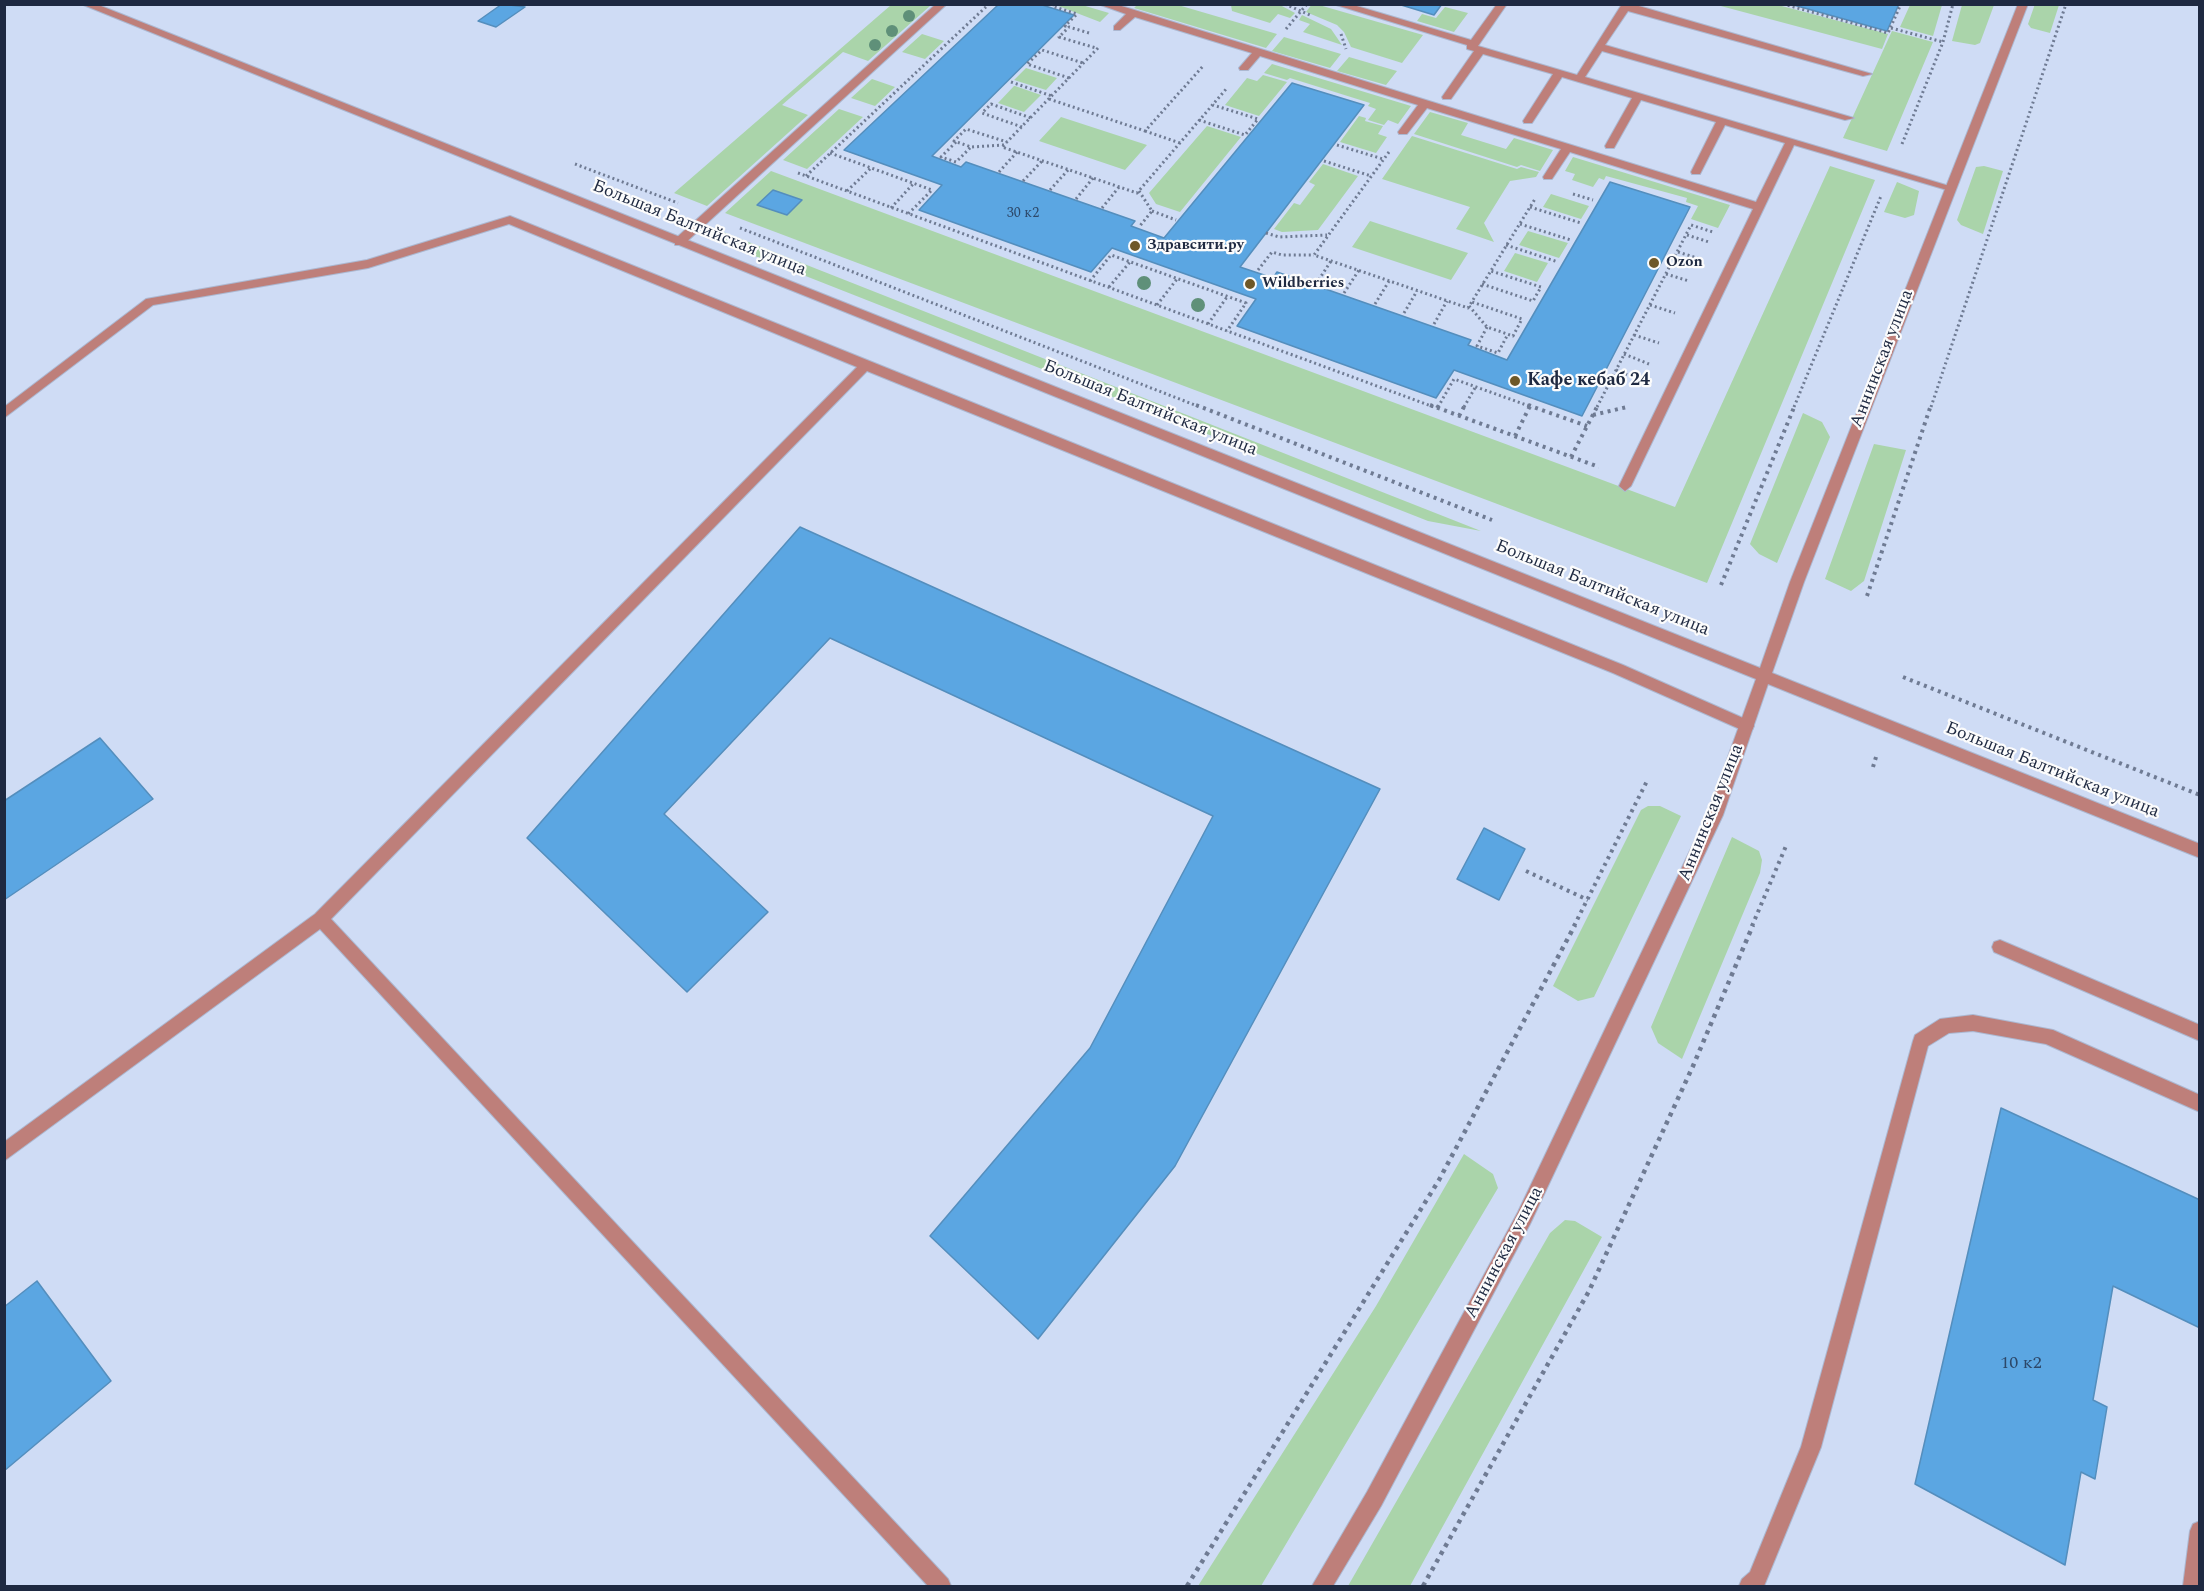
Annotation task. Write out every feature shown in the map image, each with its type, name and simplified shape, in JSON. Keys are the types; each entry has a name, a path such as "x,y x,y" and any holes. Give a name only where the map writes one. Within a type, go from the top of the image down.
{"street":[{"name":"Большая Балтийская улица","path":"86,4 2199,851"},
{"path":"679,242 942,4"},
{"path":"1103,4 1759,207"},
{"path":"1338,4 1558,73 1951,188"},
{"path":"1447,97 1502,4"},
{"name":"Аннинская улица","path":"1322,1587 1374,1499 1524,1218 1715,815 1801,571 2023,4"},
{"path":"1579,79 1626,6 1867,74"},
{"path":"1117,28 1132,14"},
{"path":"1600,47 1849,118"},
{"path":"1244,68 1257,52"},
{"path":"1528,121 1558,73"},
{"path":"1610,146 1638,96"},
{"path":"1403,132 1424,104"},
{"path":"1696,172 1722,121"},
{"path":"1627,482 1791,141"},
{"path":"1548,177 1567,148"},
{"path":"4,414 150,302 368,264 510,220 865,366 1618,669 1747,726"},
{"path":"4,1153 321,920 865,366"},
{"path":"321,920 941,1587"},
{"path":"2000,947 2199,1033"},
{"path":"1749,1587 1757,1579 1811,1447 1921,1041 1946,1025 1973,1023 2047,1036 2199,1104"},
{"path":"2193,1587 2199,1531"}],"path":[{"path":"806,176 993,4"},
{"path":"1053,4 1052,6 1077,14 1065,26 1106,39"},
{"path":"1285,4 1315,17"},
{"path":"1783,4 1888,33 1901,4"},
{"path":"1721,585 1892,171 1943,42 1953,4"},
{"path":"1867,596 2066,4"},
{"path":"1069,27 1059,37 1097,49"},
{"path":"1117,28 1002,147 1137,193 1244,68"},
{"path":"1328,74 1346,50 1346,41 1335,28"},
{"path":"1891,28 1943,42"},
{"path":"1069,78 1027,64 1042,50 1083,63"},
{"path":"1145,131 1209,59"},
{"path":"1011,82 1052,96"},
{"path":"1049,99 1180,143"},
{"path":"1022,127 982,113 991,104 1031,118"},
{"path":"1199,120 1245,135 1258,119 1213,105"},
{"path":"971,147 956,162 941,157 966,129 1006,144"},
{"path":"1314,255 1403,132"},
{"path":"956,142 971,147 1006,144"},
{"path":"1337,145 1383,159"},
{"path":"999,172 1017,152"},
{"path":"830,153 932,190 909,214"},
{"path":"1023,181 1042,161"},
{"path":"1324,161 1371,176"},
{"path":"766,162 1515,436 1571,457 1627,482"},
{"path":"574,163 1492,520"},
{"path":"847,191 871,168"},
{"path":"1050,190 1068,170"},
{"path":"1258,270 1272,252 1282,255 1314,255 1468,308 1548,177"},
{"path":"1076,199 1093,178"},
{"path":"891,208 914,183"},
{"path":"1102,208 1119,187"},
{"path":"1139,190 1152,211 1176,220"},
{"path":"1530,207 1581,223"},
{"path":"1139,227 1152,211"},
{"path":"1520,224 1571,240"},
{"path":"1571,457 1691,225 1743,241"},
{"path":"1266,233 1279,237 1328,235"},
{"path":"1686,235 1716,244"},
{"path":"1506,245 1558,262"},
{"path":"1678,252 1708,261"},
{"path":"1090,280 1111,255 1246,303 1227,331"},
{"path":"1316,284 1331,261"},
{"path":"1109,287 1130,262"},
{"path":"1344,293 1359,270"},
{"path":"1482,284 1533,301 1541,287 1491,271"},
{"path":"1666,274 1697,283"},
{"path":"1157,305 1177,279"},
{"path":"1375,304 1389,281"},
{"path":"1404,314 1417,291"},
{"path":"1208,324 1227,297"},
{"path":"1434,324 1447,301"},
{"path":"1469,306 1487,327 1512,336 1522,319 1472,302"},
{"path":"1650,305 1681,315"},
{"path":"1487,327 1477,346 1498,353 1508,334"},
{"path":"1634,334 1666,345"},
{"path":"1624,354 1656,366"},
{"path":"1616,370 1648,382"},
{"path":"1437,408 1454,379 1587,426"},
{"path":"1459,416 1476,386"},
{"path":"1515,436 1530,406"},
{"path":"1903,677 2199,795"},
{"path":"1873,767 1876,757"},
{"path":"1187,1587 1439,1180 1588,900 1647,782"},
{"path":"1423,1587 1589,1291 1693,1066 1786,846"},
{"path":"1526,871 1588,900"}],"green space":[{"path":"1312,4 1423,35 1402,63 1351,47 1344,32 1337,25 1306,12"},
{"path":"2035,4 2059,5 2050,33 2031,28 2028,24"},
{"path":"891,5 930,6 868,61 843,52 782,105 808,115 707,206 674,193"},
{"path":"1056,5 1082,5 1109,13 1100,22"},
{"path":"1137,5 1178,5 1277,34 1266,48 1134,8"},
{"path":"1231,5 1280,5 1295,13 1290,18 1278,14 1270,23 1232,11"},
{"path":"1717,5 1778,5 1888,34 1882,49"},
{"path":"1910,5 1942,5 1933,36 1900,27"},
{"path":"1962,5 1994,5 1980,43 1975,45 1952,41"},
{"path":"1445,7 1468,13 1454,32 1417,21 1422,14 1436,18"},
{"path":"1302,15 1331,29 1342,45 1303,32 1310,24 1299,20"},
{"path":"1892,31 1933,42 1887,151 1843,138"},
{"path":"922,34 944,41 925,59 902,52"},
{"path":"1284,37 1341,54 1330,68 1272,51"},
{"path":"1349,57 1397,71 1386,85 1337,71"},
{"path":"1272,64 1411,106 1398,124 1388,120 1384,125 1368,120 1376,109 1368,106 1370,103 1290,78 1287,80 1264,73"},
{"path":"1026,68 1057,78 1046,90 1014,80"},
{"path":"1263,75 1287,82 1259,116 1225,105 1247,78 1257,81"},
{"path":"872,79 895,87 875,106 851,98"},
{"path":"1014,86 1041,95 1024,112 998,103"},
{"path":"839,109 863,117 807,169 783,160"},
{"path":"1430,112 1468,123 1461,135 1506,149 1514,138 1553,150 1540,171 1521,165 1517,167 1414,134"},
{"path":"1359,116 1366,118 1365,121 1383,126 1378,134 1387,137 1376,153 1340,142"},
{"path":"1061,117 1147,145 1125,170 1039,141"},
{"path":"1207,126 1241,137 1180,212 1156,204 1149,193"},
{"path":"1412,136 1517,169 1521,167 1539,172 1536,177 1510,181 1484,223 1494,242 1456,229 1470,207 1382,179"},
{"path":"1573,157 1730,205 1718,228 1691,219 1698,206 1686,202 1687,198 1606,176 1604,180 1599,178 1593,187 1572,180 1575,174 1565,171"},
{"path":"1323,164 1358,176 1318,230 1282,232 1274,229 1294,203 1300,205 1315,185 1309,182"},
{"path":"1830,166 1875,180 1707,583 725,213 771,171 1675,507"},
{"path":"1984,166 2003,171 1983,234 1961,225 1957,220 1976,167"},
{"path":"1897,182 1919,191 1914,215 1905,218 1884,212"},
{"path":"1551,194 1589,206 1581,219 1543,207"},
{"path":"1370,221 1468,253 1451,280 1352,247"},
{"path":"713,228 1481,531 1428,521 704,236"},
{"path":"1528,231 1568,243 1559,258 1519,245"},
{"path":"1515,253 1548,263 1537,282 1504,271"},
{"path":"1803,413 1822,422 1830,437 1777,563 1759,554 1750,544"},
{"path":"1874,444 1906,450 1864,581 1851,591 1825,579"},
{"path":"1648,806 1660,806 1681,816 1594,997 1578,1001 1553,986 1641,810"},
{"path":"1732,837 1759,851 1762,860 1760,873 1682,1059 1658,1043 1651,1027"},
{"path":"1464,1154 1493,1174 1498,1188 1261,1586 1198,1586 1376,1306"},
{"path":"1565,1220 1575,1221 1602,1237 1410,1586 1348,1586 1550,1233"}],"building":[{"path":"502,4 525,7 496,27 478,21"},
{"path":"999,4 1039,4 1074,15 932,156 961,167 966,162 1135,221 1131,226 1164,238 1292,83 1364,105 1240,267 1273,278 1277,272 1471,340 1468,345 1507,360 1610,182 1690,207 1582,416 1454,370 1436,398 1237,326 1256,299 1112,248 1091,272 919,210 942,185 844,150"},
{"path":"1398,4 1442,4 1434,15"},
{"path":"1790,4 1899,4 1887,31"},
{"path":"773,190 802,200 787,215 757,205"},
{"path":"800,527 1380,789 1175,1166 1038,1339 930,1236 1090,1048 1213,816 830,638 664,814 768,912 687,992 527,838"},
{"path":"100,738 153,799 4,900 4,801"},
{"path":"1484,828 1525,849 1499,900 1457,879"},
{"path":"2001,1108 2200,1200 2200,1328 2113,1286 2093,1400 2107,1407 2095,1479 2081,1472 2065,1565 1915,1484"},
{"path":"37,1281 111,1381 4,1471 4,1307"}],"place":[{"name":"Здравсити.ру","path":"1135,246"},
{"name":"Ozon","path":"1654,263"},
{"name":"Wildberries","path":"1250,284"},
{"name":"Кафе кебаб 24","path":"1515,381"}]}
